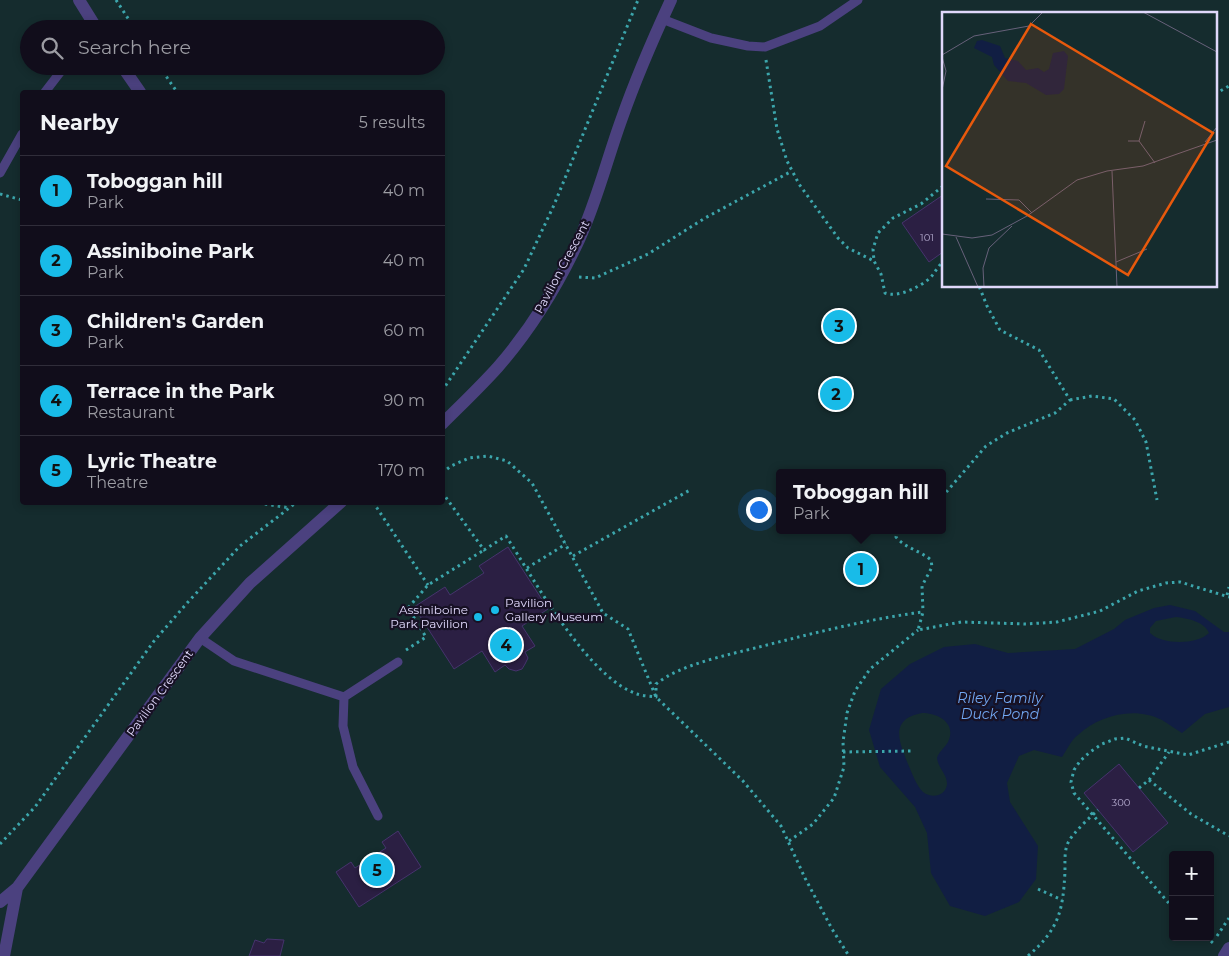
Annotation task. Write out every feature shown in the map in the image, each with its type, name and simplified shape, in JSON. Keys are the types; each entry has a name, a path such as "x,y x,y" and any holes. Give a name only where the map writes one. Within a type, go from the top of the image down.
{"street":[{"path":"79,0 91,20"},
{"name":"Pavilion Crescent","path":"445,421 498,367 535,319 561,275 589,216 649,46 672,0"},
{"path":"128,75 139,90"},
{"name":"Pavilion Crescent","path":"0,902 16,888 200,638 250,583 338,505"},
{"path":"4,956 16,888"},
{"path":"1224,956 1229,948"}],"lane":[{"path":"662,19 711,38 748,46 765,47 820,26 858,0"},
{"path":"47,90 59,75"},
{"path":"0,173 20,138"},
{"path":"200,638 234,661 344,697"},
{"path":"344,697 398,662"},
{"path":"344,697 344,726 353,767 378,816"}],"path":[{"path":"116,0 129,20"},
{"path":"445,386 524,268 554,205 638,0"},
{"path":"765,47 766,70 777,129 792,171 799,184 838,238 848,248 874,261"},
{"path":"166,75 176,90"},
{"path":"1216,93 1229,86"},
{"path":"561,275 595,278 648,254 705,218 792,171"},
{"path":"942,187 921,204 893,218 878,233 873,249 874,261 881,274 885,292 896,295 931,278 942,263"},
{"path":"0,194 20,199"},
{"path":"980,288 1000,330 1039,350 1070,400"},
{"path":"946,492 986,446 1007,433 1055,412 1070,400 1092,396 1114,398 1135,420 1146,442 1157,500"},
{"path":"445,471 469,458 488,456 507,461 532,483 603,613 628,629 656,697 743,781 781,826 805,878 846,952 851,956"},
{"path":"572,556 690,490"},
{"path":"445,496 484,550"},
{"path":"271,505 290,508"},
{"path":"0,844 35,807 154,641 240,546 294,505"},
{"path":"375,505 428,585"},
{"path":"897,534 896,537 901,543 922,552 931,560 932,567 922,586 924,612 918,630"},
{"path":"410,648 426,637 408,608 428,585 506,536 567,630 594,662 616,682 637,694 656,697"},
{"path":"527,568 566,544"},
{"path":"789,842 813,824 834,798 844,767 843,742 847,713 855,691 870,669 918,630 961,622 1026,624 1057,622 1100,611 1138,591 1166,583 1180,582 1228,596 1229,587"},
{"path":"656,697 656,684 666,676 711,660 854,623 924,612"},
{"path":"1169,903 1074,793 1071,782 1074,770 1090,752 1114,739 1125,738 1143,746 1188,755 1229,742"},
{"path":"843,752 911,751"},
{"path":"1139,788 1149,780 1169,752"},
{"path":"1149,780 1191,814 1229,836"},
{"path":"1028,956 1052,932 1059,916 1068,842 1098,810"},
{"path":"1038,889 1062,900"},
{"path":"1212,943 1229,918"}],"green space":[{"path":"0,0 1229,0 1229,956 0,956"}],"water":[{"name":"Riley Family Duck Pond","path":"1170,605 1195,611 1224,632 1229,632 1229,707 1205,714 1182,733 1152,716 1129,713 1118,715 1096,722 1087,728 1073,740 1062,757 1034,750 1019,756 1007,783 1010,802 1038,846 1036,879 1019,902 985,916 950,906 931,873 927,833 915,807 880,767 869,730 881,689 910,664 944,647 975,644 1008,653 1075,649 1114,629 1125,620 1154,608","holes":["1176,617 1200,623 1209,633 1196,640 1180,642 1163,640 1150,633 1150,628 1156,621","922,713 940,717 948,724 950,729 948,742 937,758 946,777 947,784 941,794 934,796 923,792 918,786 900,740 899,732 905,720"]}],"building":[{"path":"942,196 942,253 929,262 902,223"},
{"name":"Assiniboine Park Pavilion","path":"508,547 548,609 522,626 535,646 525,652 528,658 522,669 516,671 509,669 505,665 495,672 482,651 454,669 414,607 445,587 450,595 484,573 479,566"},
{"path":"1119,764 1168,823 1133,852 1084,793"},
{"path":"398,831 421,867 359,907 336,872 351,862 355,868 386,848 382,842"},
{"path":"267,939 284,940 280,956 249,956 255,940 264,943"}],"place":[{"name":"Children's Garden","path":"839,326"},
{"name":"Assiniboine Park","path":"836,394"},
{"name":"Toboggan hill","path":"861,569"},
{"name":"Pavilion Gallery Museum","path":"495,610"},
{"name":"Assiniboine Park Pavilion","path":"478,617"},
{"name":"Terrace in the Park","path":"506,645"},
{"name":"Lyric Theatre","path":"377,870"}]}
